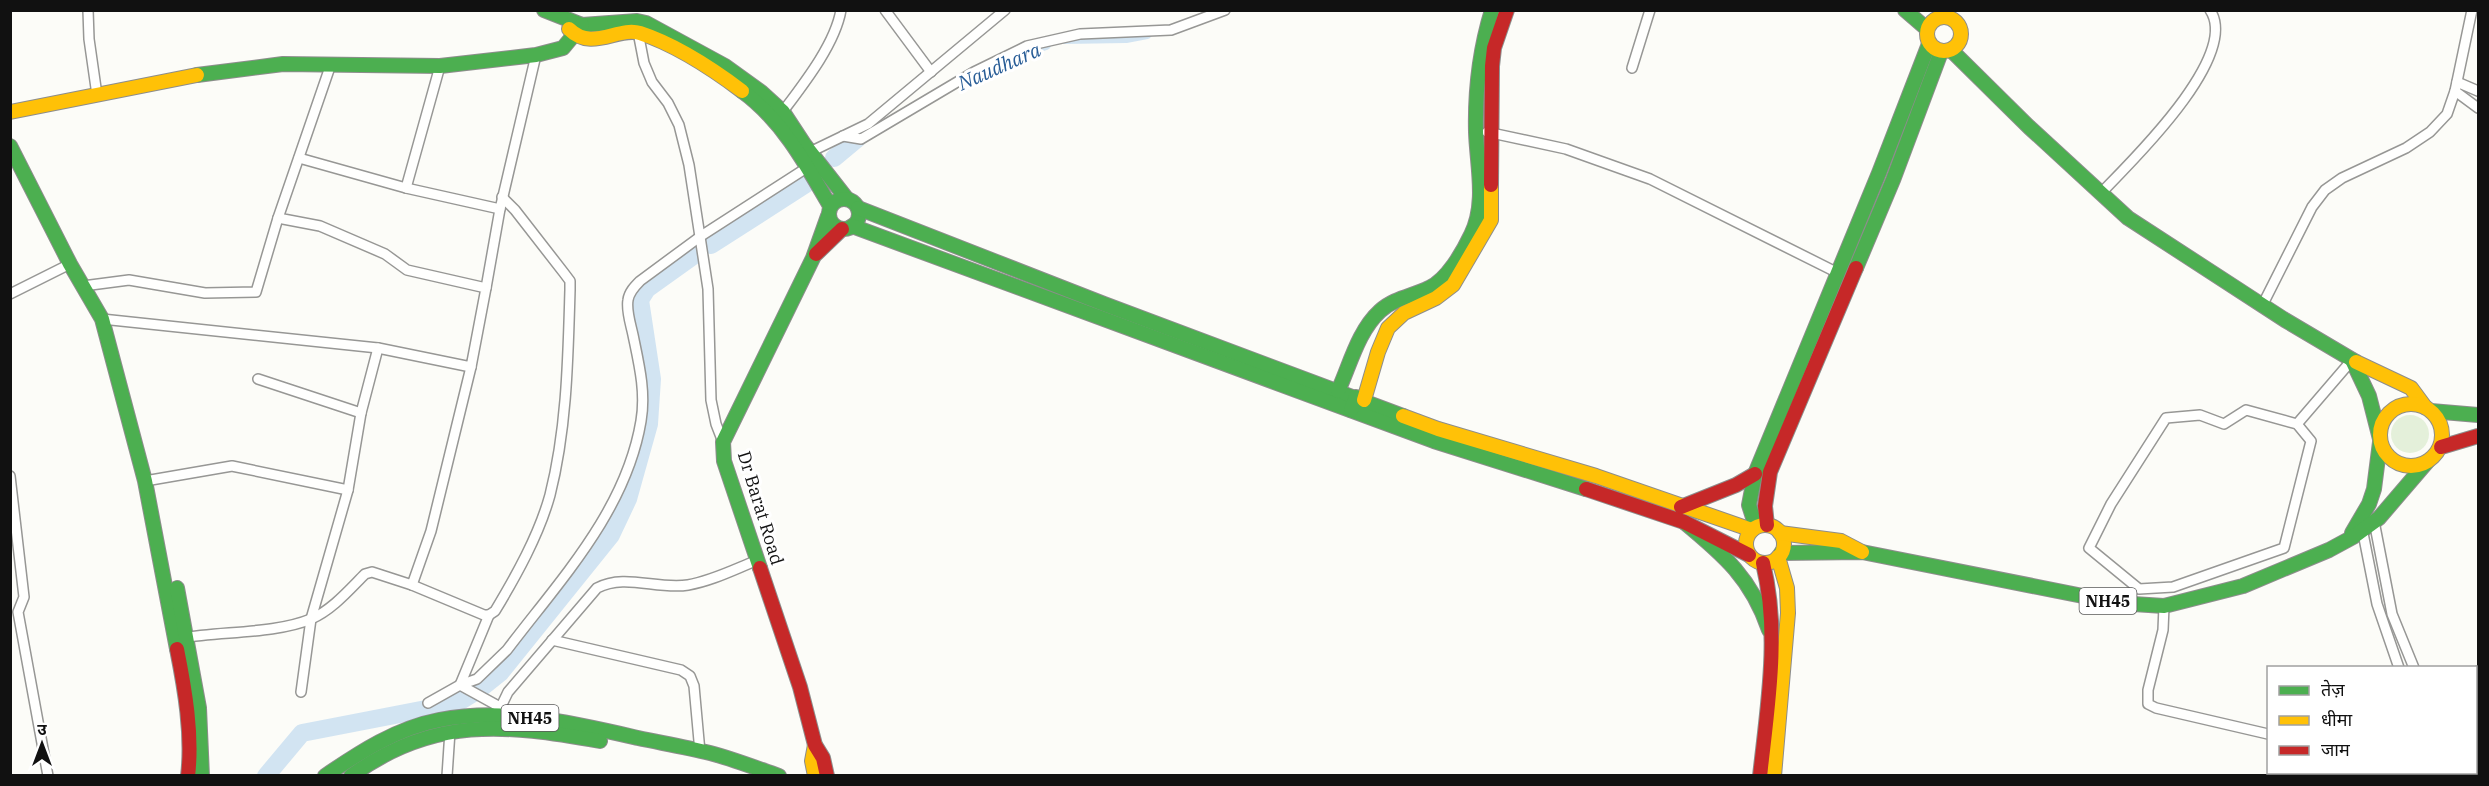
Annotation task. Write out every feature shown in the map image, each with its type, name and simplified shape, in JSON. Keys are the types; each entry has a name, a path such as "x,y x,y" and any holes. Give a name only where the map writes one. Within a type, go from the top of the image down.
{"main road":[{"path":"544,10 579,30 588,39 600,39 637,17 674,50 727,80 779,117 847,199 858,208 1082,296 1338,391 1357,403 1434,441 1644,507 1684,522 1763,563 1773,605 1773,640 1760,776"},
{"path":"1338,391 1365,332 1375,316 1387,305 1436,285 1471,234 1478,218 1476,129 1479,58 1492,10"},
{"path":"1357,403 1392,320 1446,293 1491,220 1492,66 1494,48 1507,10"},
{"path":"1905,10 1927,29"},
{"path":"1749,555 1746,539 1758,527 1765,506 1770,472 1946,51 1961,39 1957,16 1942,14 1932,21 1927,29 1929,44 1755,474 1749,505 1758,527"},
{"path":"10,112 207,73 283,64 440,66 536,55 562,48 579,30"},
{"path":"1929,44 1946,51 2128,218 2262,306 2352,360 2411,387 2440,423 2441,447 2478,436"},
{"path":"779,117 808,167 829,211 833,225 1357,403 1596,476 1682,507 1758,527"},
{"path":"10,146 70,264 102,319 145,481 182,638 201,730 202,776"},
{"path":"829,211 837,200 847,199"},
{"path":"847,228 858,218 858,208"},
{"name":"Dr Barat Road","path":"827,776 823,758 815,745 800,687 724,461 723,442 813,258 829,211"},
{"name":"Dr Barat Road","path":"813,258 847,228"},
{"path":"2352,360 2369,396 2380,440 2386,453 2398,463 2412,466 2427,462"},
{"name":"NH45","path":"2366,524 2385,418 2396,408 2410,404 2428,409 2478,415"},
{"name":"NH45","path":"1763,563 1780,555 1862,552 2118,603 2164,606 2256,580 2319,555 2348,540 2433,458 2441,447"},
{"path":"1682,507 1736,485 1755,474"},
{"path":"1684,522 1722,554 1740,573 1755,594 1773,640"},
{"name":"NH45","path":"1758,527 1780,533 1841,541 1862,552"},
{"path":"1774,776 1788,613 1787,588 1780,555 1784,543 1780,533"},
{"path":"177,588 190,760 188,776"},
{"name":"NH45","path":"325,776 376,742 411,728 438,720 499,710 727,758 779,776"},
{"name":"NH45","path":"351,776 399,747 450,730 491,728 544,732 728,767 743,765"},
{"name":"Dr Barat Road","path":"815,745 812,761 815,776"}],"street":[{"path":"88,10 89,39 97,95"},
{"path":"779,117 828,45 839,23 841,10"},
{"path":"885,10 931,72"},
{"path":"810,152 868,124 1005,10"},
{"path":"843,136 861,139 974,72 1027,46 1080,34 1171,30 1225,10"},
{"path":"1632,68 1650,10"},
{"path":"2101,193 2159,133 2196,82 2210,55 2216,32 2216,19 2210,10"},
{"path":"2262,306 2312,207 2325,190 2342,178 2406,148 2430,132 2447,114 2456,86 2472,11 2478,12"},
{"path":"637,17 644,63 652,82 668,103 679,125 701,236 708,289 711,400 723,442"},
{"path":"412,585 431,531 471,367 502,197 536,55"},
{"path":"83,286 129,280 205,293 256,292 278,218 331,63"},
{"path":"406,188 440,66"},
{"path":"2456,86 2478,90"},
{"path":"2456,86 2478,108"},
{"path":"1476,129 1566,149 1650,179 1838,273"},
{"path":"299,158 406,188 500,209"},
{"path":"428,703 460,685 477,679 507,650 613,506 631,465 641,422 643,399 641,371 628,313 628,299 632,290 640,281 701,236 808,167"},
{"path":"460,685 489,615 495,611 530,546 549,498 560,445 568,357 570,281 515,210 502,197"},
{"path":"278,218 320,226 385,255 407,270 486,288"},
{"path":"10,294 70,264"},
{"path":"102,319 378,348 471,367"},
{"path":"301,692 311,619 348,490 361,413 378,348"},
{"path":"2297,424 2352,360"},
{"path":"258,379 361,413"},
{"path":"2246,410 2297,424 2311,441 2284,548 2173,587 2139,589 2089,548 2111,504 2166,418 2200,415 2224,424 2246,410"},
{"path":"145,481 232,466 348,490"},
{"path":"10,476 24,597 14,611 48,776"},
{"path":"2366,524 2377,604 2398,666"},
{"path":"2366,524 2392,614 2413,666"},
{"path":"491,728 508,692 597,588 609,582 622,581 657,587 687,585 714,578 758,560"},
{"path":"182,638 245,632 311,619 328,609 365,574 378,573 489,615"},
{"path":"2164,606 2163,630 2148,690 2148,704 2156,708 2267,734"},
{"path":"552,640 681,670 690,676 694,686 700,752"},
{"path":"460,685 499,710"},
{"path":"447,776 450,730"}],"green space":[{"path":"2410,415 2424,420 2429,434 2424,448 2410,453 2396,448 2391,434 2396,420"}],"waterway":[{"name":"Naudhara","path":"1064,39 1126,38 1147,34"},
{"name":"Naudhara","path":"1012,56 1046,45"},
{"path":"834,158 858,138"},
{"path":"711,245 806,184"},
{"path":"266,776 302,733 457,703 500,673 611,535 628,499 649,424 652,379 640,300 647,289 696,254"}],"traffic: fast":[{"path":"544,10 582,25 637,21 646,23 725,66 761,92 783,112 804,144 847,199"},
{"path":"1338,391 1360,338 1372,319 1391,303 1429,288 1442,279 1459,257 1476,223 1480,197 1476,132 1477,85 1481,55 1492,10"},
{"path":"1905,10 1927,29"},
{"path":"197,75 283,64 440,66 536,55 563,48 582,25"},
{"path":"1756,527 1749,505 1755,474 1879,173 1929,44"},
{"path":"1951,50 2029,127 2128,218 2285,320 2356,362"},
{"path":"1856,268 1893,180 1941,52"},
{"path":"742,91 781,129 830,206"},
{"path":"10,146 70,264 102,319 145,481 177,649"},
{"path":"844,199 855,203 859,214 855,225 844,229 833,225 829,214 833,203 844,199"},
{"path":"858,208 1104,304 1403,416"},
{"path":"760,568 724,461 723,442 813,258 828,216"},
{"path":"852,226 1434,441 1586,489"},
{"path":"2352,360 2369,396 2380,439"},
{"path":"1351,410 1356,397"},
{"path":"2431,411 2478,415"},
{"path":"2352,533 2369,504 2374,489 2380,442"},
{"path":"1781,553 1862,552 2118,603 2164,606 2243,586 2329,550 2353,537 2379,518 2427,462"},
{"path":"1684,522 1735,569 1754,596 1769,630"},
{"path":"177,588 199,708 202,776"},
{"path":"325,776 365,750 408,729 439,720 489,715 539,718 589,727 710,753 779,776"},
{"path":"351,776 381,757 411,743 441,734 501,729 533,731 600,741"}],"traffic: slow":[{"path":"1944,17 1956,22 1961,34 1956,46 1944,51 1932,46 1927,34 1932,22 1944,17"},
{"path":"569,29 578,35 596,39 623,33 640,33 693,58 742,91"},
{"path":"10,112 197,75"},
{"path":"1364,400 1378,352 1388,328 1404,313 1436,298 1453,285 1491,220 1491,185"},
{"path":"2356,362 2411,388 2425,407"},
{"path":"2405,404 2417,404 2433,413 2440,423 2442,435 2440,447 2433,457 2417,466 2405,466 2394,461 2385,452 2380,441 2380,429 2385,418 2394,409 2405,404"},
{"path":"1403,416 1438,429 1596,476 1752,530"},
{"path":"1765,525 1778,531 1784,544 1778,557 1765,563 1752,557 1746,544 1752,531 1765,525"},
{"path":"1780,533 1841,541 1862,552"},
{"path":"1774,776 1788,613 1787,588 1778,557"},
{"path":"815,745 812,761 815,776"}],"traffic: jam":[{"path":"1491,185 1492,66 1494,48 1507,10"},
{"path":"816,254 842,229"},
{"path":"1767,525 1765,506 1770,472 1856,268"},
{"path":"2441,447 2478,436"},
{"path":"1681,507 1736,485 1755,474"},
{"path":"1586,489 1684,522 1749,555"},
{"path":"1760,776 1772,643 1771,616 1763,563"},
{"path":"760,568 800,687 815,745 823,758 827,776"},
{"path":"177,649 189,728 188,776"}]}
